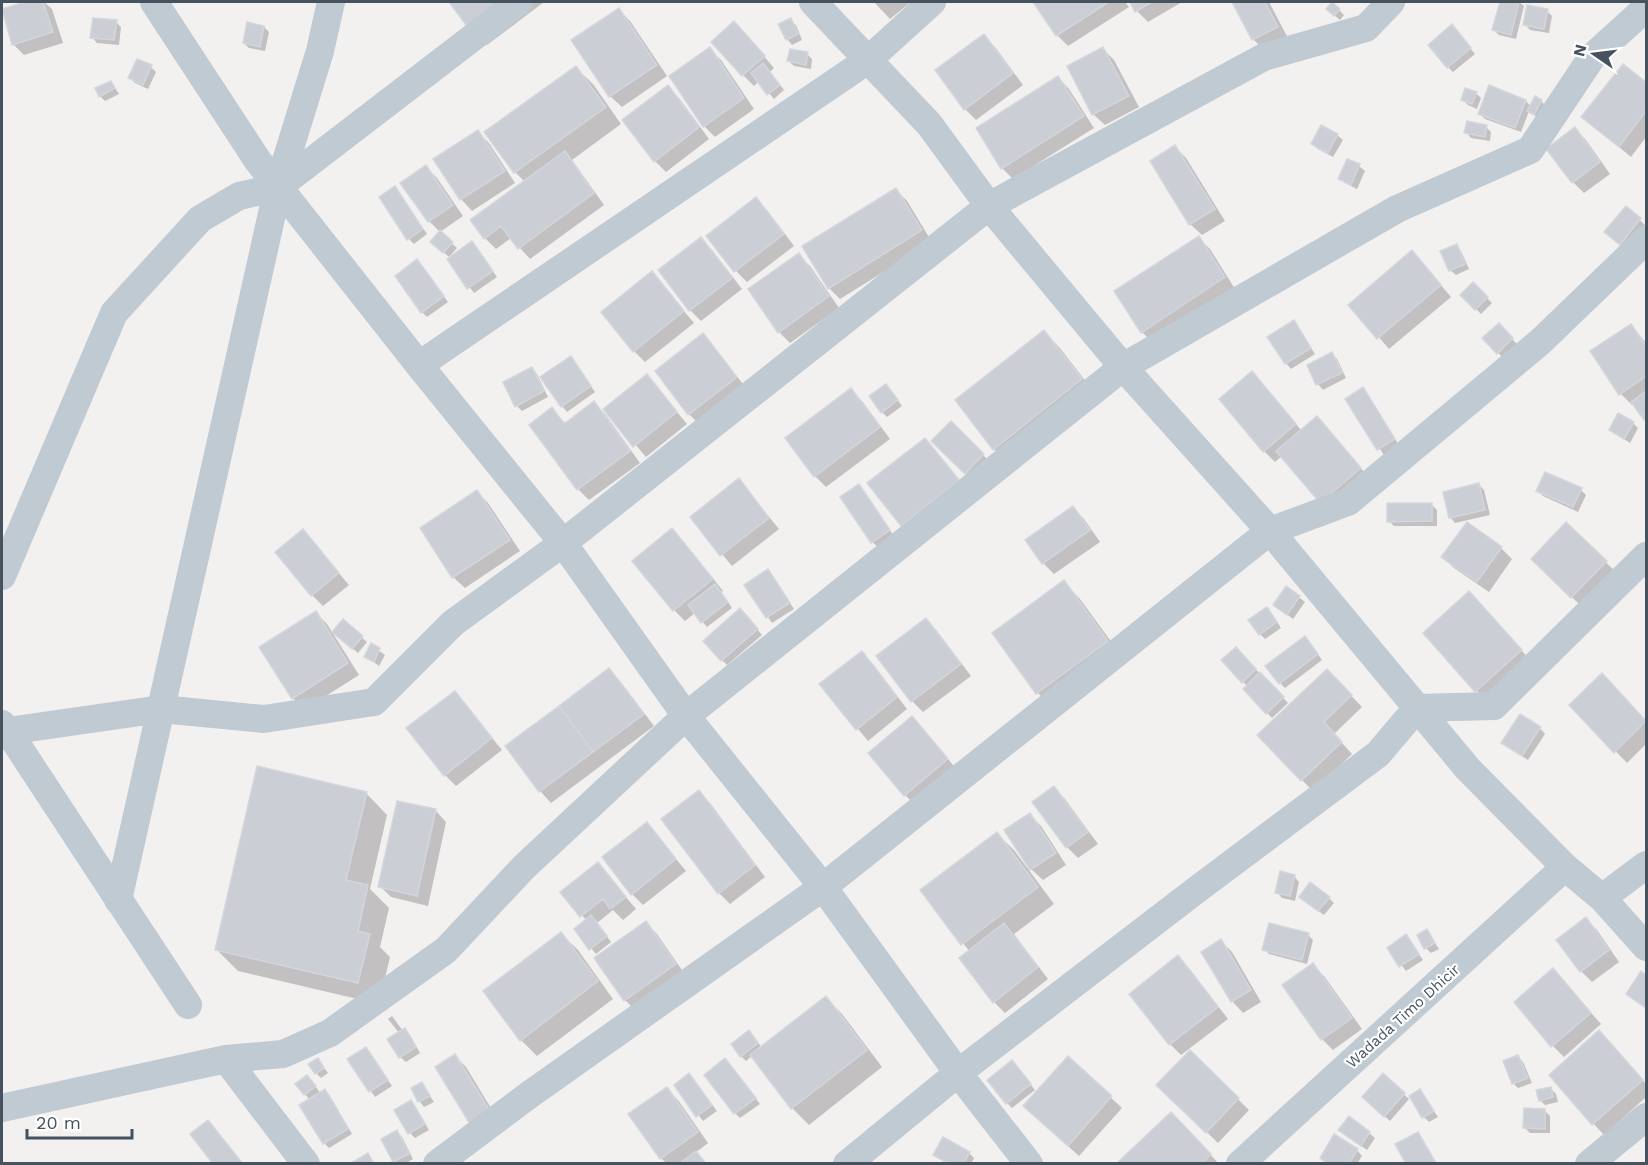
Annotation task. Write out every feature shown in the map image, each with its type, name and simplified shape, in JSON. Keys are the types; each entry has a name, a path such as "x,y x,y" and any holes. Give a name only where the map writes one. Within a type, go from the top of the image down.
{"street":[{"path":"154,2 278,187 563,543 686,716 823,887 958,1073 1029,1164"},
{"path":"118,900 278,187 320,51 331,2"},
{"path":"2,576 114,312 200,219 239,196 278,187 519,2"},
{"path":"813,2 929,124 989,206 1123,367 1270,531 1468,769 1565,867 1602,898 1647,947"},
{"path":"419,365 868,60 932,2"},
{"path":"188,1005 5,728 161,710 264,719 374,702 453,623 563,543 989,206 1264,57 1366,28 1391,2"},
{"path":"2,1108 226,1059 283,1054 330,1033 446,950 524,867 686,716 1123,367 1397,209 1530,150 1592,57 1647,8"},
{"path":"436,1164 539,1088 823,887 1270,531 1348,502 1540,342 1647,240"},
{"path":"847,1164 958,1073 1378,754 1417,708 1494,706 1647,556"},
{"path":"1602,898 1647,865"},
{"name":"Wadada Timo Dhicir","path":"1240,1164 1565,867"},
{"path":"226,1059 306,1164"},
{"path":"1589,1164 1647,1117"}],"building":[{"path":"25,2 43,2 53,32 12,45 2,9"},
{"path":"449,2 506,2 469,29"},
{"path":"1033,2 1109,2 1056,36"},
{"path":"1130,2 1152,2 1135,12"},
{"path":"1232,2 1265,2 1278,27 1252,40"},
{"path":"1332,2 1340,9 1334,16 1326,9"},
{"path":"1500,2 1519,2 1511,35 1492,30"},
{"path":"1527,5 1548,9 1544,29 1523,25"},
{"path":"619,8 657,65 609,97 571,40"},
{"path":"93,18 117,20 114,40 90,38"},
{"path":"791,18 798,34 786,40 778,24"},
{"path":"734,21 765,56 742,76 711,42"},
{"path":"247,22 264,26 260,47 243,43"},
{"path":"1452,24 1471,48 1447,68 1428,45"},
{"path":"984,34 1013,73 964,110 935,70"},
{"path":"710,47 744,98 703,127 669,76"},
{"path":"1103,47 1129,96 1092,115 1067,66"},
{"path":"790,49 808,52 806,65 787,61"},
{"path":"137,59 152,65 143,85 128,78"},
{"path":"763,63 780,85 767,95 751,73"},
{"path":"1623,64 1646,82 1646,111 1619,147 1581,117"},
{"path":"576,66 606,107 514,173 484,132"},
{"path":"1058,76 1084,116 1001,169 976,128"},
{"path":"111,81 115,88 99,97 95,88"},
{"path":"668,85 699,127 654,162 622,120"},
{"path":"1489,85 1526,100 1515,128 1478,114"},
{"path":"1465,88 1477,92 1472,104 1461,100"},
{"path":"1535,96 1542,100 1534,115 1527,111"},
{"path":"1467,121 1487,125 1485,137 1464,133"},
{"path":"1321,125 1338,134 1328,153 1311,144"},
{"path":"1575,127 1600,162 1572,183 1546,149"},
{"path":"478,130 505,171 460,200 433,159"},
{"path":"1175,145 1215,209 1189,225 1150,161"},
{"path":"565,151 594,193 518,249 501,226 484,239 470,220"},
{"path":"1347,159 1360,164 1351,185 1338,179"},
{"path":"426,165 453,205 428,222 400,183"},
{"path":"395,186 423,229 407,240 379,197"},
{"path":"896,188 922,230 828,289 802,246"},
{"path":"756,197 784,234 734,272 706,236"},
{"path":"1626,206 1641,218 1620,245 1604,232"},
{"path":"440,230 453,242 443,253 430,242"},
{"path":"1199,236 1225,277 1141,333 1114,291"},
{"path":"701,237 732,278 689,311 658,270"},
{"path":"472,241 493,271 467,289 447,259"},
{"path":"1457,244 1465,264 1449,271 1440,251"},
{"path":"1412,250 1441,285 1377,339 1348,305"},
{"path":"799,253 829,296 778,333 748,289"},
{"path":"417,259 444,296 421,313 395,276"},
{"path":"652,271 684,311 633,352 601,312"},
{"path":"1473,282 1488,297 1475,310 1460,295"},
{"path":"1294,320 1311,348 1285,364 1267,337"},
{"path":"1499,323 1513,338 1497,354 1482,338"},
{"path":"1631,324 1646,346 1646,376 1619,395 1590,351"},
{"path":"1044,330 1082,379 993,450 955,400"},
{"path":"703,333 737,377 688,415 655,371"},
{"path":"1332,352 1342,373 1316,385 1307,365"},
{"path":"571,356 591,386 561,407 540,377"},
{"path":"532,367 544,391 515,407 503,382"},
{"path":"1252,371 1296,424 1263,452 1219,399"},
{"path":"647,374 677,412 633,447 603,409"},
{"path":"886,384 898,400 881,413 869,396"},
{"path":"1363,387 1395,439 1377,450 1345,399"},
{"path":"851,388 880,427 814,477 785,438"},
{"path":"1646,391 1646,418 1644,420 1631,402"},
{"path":"594,401 630,451 577,490 529,425 552,407 564,424"},
{"path":"1618,413 1634,422 1624,439 1609,430"},
{"path":"1317,416 1361,468 1320,503 1276,451"},
{"path":"951,421 984,454 965,474 931,441"},
{"path":"925,438 959,480 901,526 867,483"},
{"path":"1545,472 1582,488 1573,507 1536,491"},
{"path":"739,478 769,518 720,556 690,517"},
{"path":"1479,483 1485,510 1449,518 1443,492"},
{"path":"859,484 890,530 871,543 840,497"},
{"path":"477,490 510,540 452,578 420,528"},
{"path":"1387,503 1432,503 1432,521 1387,522"},
{"path":"1073,506 1090,530 1042,564 1025,540"},
{"path":"1467,522 1502,547 1477,582 1441,557"},
{"path":"1566,522 1607,561 1571,598 1531,559"},
{"path":"672,528 713,579 673,611 632,561"},
{"path":"303,529 339,573 311,596 275,552"},
{"path":"768,569 790,603 766,618 744,585"},
{"path":"1064,580 1108,641 1036,694 992,633"},
{"path":"715,584 728,602 701,623 688,605"},
{"path":"1286,586 1300,596 1287,615 1273,605"},
{"path":"1469,591 1522,650 1475,692 1423,633"},
{"path":"1267,607 1277,622 1259,635 1248,620"},
{"path":"740,608 758,629 721,661 703,641"},
{"path":"316,611 348,663 292,699 259,647"},
{"path":"926,618 961,664 911,702 876,656"},
{"path":"343,619 363,636 352,649 332,632"},
{"path":"1305,636 1318,654 1279,684 1265,666"},
{"path":"371,643 380,648 374,662 364,657"},
{"path":"1236,647 1256,669 1242,683 1221,660"},
{"path":"862,651 897,697 856,730 819,684"},
{"path":"609,668 644,714 593,752 559,706"},
{"path":"1327,669 1352,695 1324,722 1342,742 1301,781 1257,735"},
{"path":"1260,672 1284,697 1266,714 1243,689"},
{"path":"1602,673 1646,721 1614,753 1569,705"},
{"path":"455,691 492,738 444,776 406,728"},
{"path":"559,706 593,752 539,792 505,746"},
{"path":"1520,714 1541,727 1522,756 1501,743"},
{"path":"912,716 948,759 904,796 868,753"},
{"path":"257,766 367,792 346,880 368,885 358,931 370,934 358,983 215,950"},
{"path":"1054,786 1088,832 1066,848 1032,802"},
{"path":"699,790 755,865 718,894 661,819"},
{"path":"397,801 436,809 417,896 378,887"},
{"path":"1030,813 1056,853 1030,870 1004,830"},
{"path":"647,822 676,859 631,895 602,857"},
{"path":"997,832 1038,887 961,945 920,890"},
{"path":"598,862 626,897 610,909 603,899 580,917 560,892"},
{"path":"1280,871 1295,875 1290,896 1275,893"},
{"path":"1310,882 1330,897 1318,911 1299,897"},
{"path":"591,915 607,936 589,950 574,929"},
{"path":"1586,917 1609,950 1580,972 1556,940"},
{"path":"646,921 676,964 624,1001 594,958"},
{"path":"1004,923 1038,967 993,1003 959,958"},
{"path":"1269,923 1309,933 1302,960 1262,950"},
{"path":"1427,929 1435,943 1424,949 1417,935"},
{"path":"561,932 598,981 520,1041 483,991"},
{"path":"1406,934 1419,954 1399,967 1387,948"},
{"path":"1221,939 1251,990 1231,1002 1201,952"},
{"path":"1178,955 1218,1007 1169,1045 1129,994"},
{"path":"1313,963 1352,1018 1321,1040 1282,985"},
{"path":"1553,968 1591,1013 1551,1047 1514,1002"},
{"path":"1641,971 1646,975 1646,1008 1626,994"},
{"path":"826,996 867,1050 791,1109 750,1055"},
{"path":"405,1028 416,1047 399,1058 387,1039"},
{"path":"749,1030 758,1043 740,1057 731,1044"},
{"path":"1599,1030 1643,1080 1592,1125 1549,1075"},
{"path":"366,1047 388,1080 369,1092 347,1059"},
{"path":"1190,1050 1239,1098 1206,1133 1156,1085"},
{"path":"455,1054 490,1111 470,1124 435,1067"},
{"path":"1518,1055 1528,1078 1512,1084 1503,1061"},
{"path":"1068,1056 1112,1096 1068,1146 1023,1106"},
{"path":"318,1058 324,1068 315,1074 308,1064"},
{"path":"725,1058 756,1098 734,1114 704,1075"},
{"path":"1012,1060 1031,1084 1006,1104 987,1080"},
{"path":"689,1073 712,1105 696,1117 674,1085"},
{"path":"1383,1073 1405,1093 1384,1117 1362,1097"},
{"path":"307,1075 316,1086 304,1095 295,1084"},
{"path":"422,1082 430,1096 418,1102 411,1088"},
{"path":"667,1087 698,1132 660,1159 628,1114"},
{"path":"1551,1087 1553,1097 1539,1101 1536,1090"},
{"path":"325,1089 348,1129 323,1144 299,1105"},
{"path":"1420,1089 1434,1111 1422,1118 1409,1096"},
{"path":"411,1100 425,1124 408,1134 394,1110"},
{"path":"1524,1108 1545,1109 1545,1129 1523,1128"},
{"path":"1171,1112 1211,1154 1202,1164 1116,1164"},
{"path":"1349,1116 1370,1132 1361,1146 1338,1130"},
{"path":"208,1120 243,1164 213,1164 190,1134"},
{"path":"397,1130 409,1154 393,1162 381,1139"},
{"path":"1418,1132 1435,1164 1406,1164 1395,1144"},
{"path":"1334,1134 1358,1149 1349,1164 1328,1164 1320,1158"},
{"path":"943,1137 970,1152 963,1164 949,1164 933,1155"},
{"path":"696,1151 706,1164 679,1164"},
{"path":"368,1153 374,1164 354,1164 353,1162"}]}
